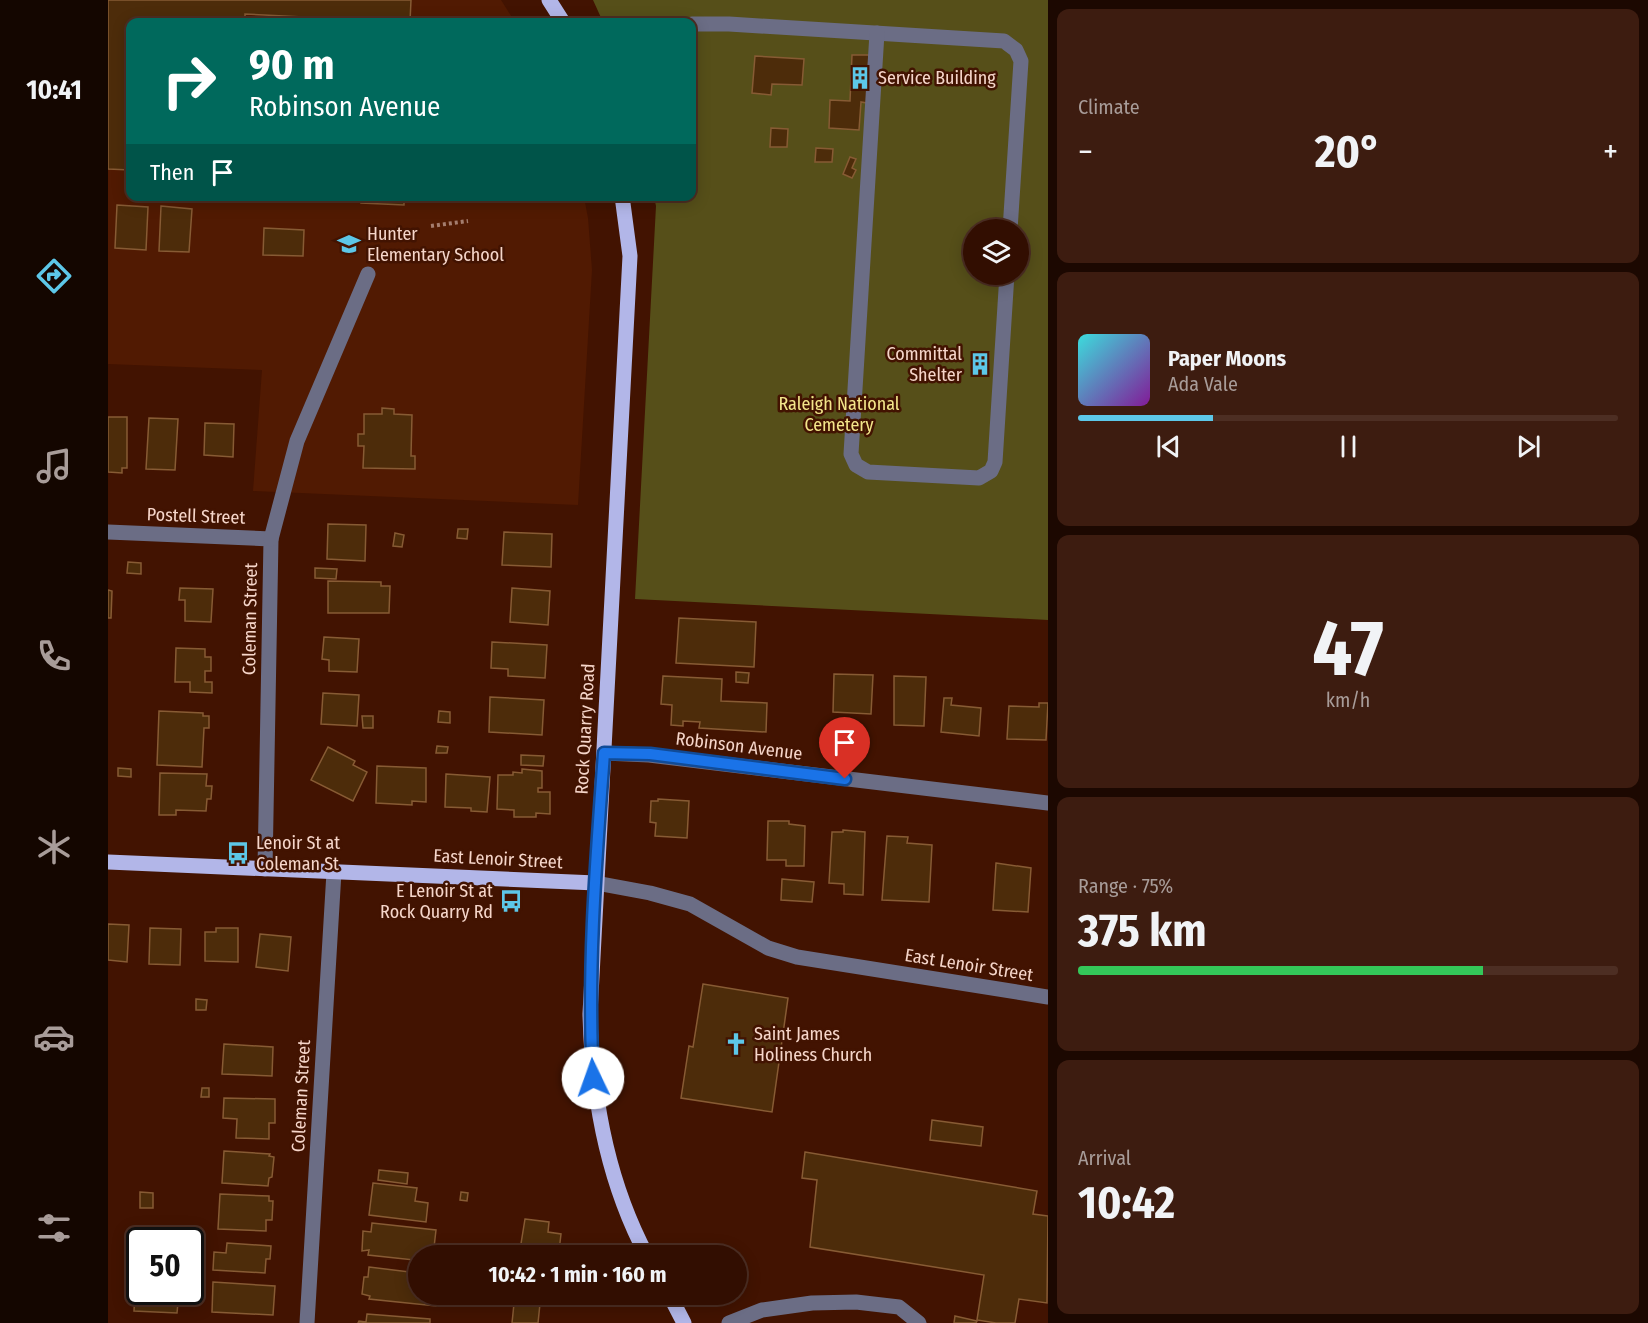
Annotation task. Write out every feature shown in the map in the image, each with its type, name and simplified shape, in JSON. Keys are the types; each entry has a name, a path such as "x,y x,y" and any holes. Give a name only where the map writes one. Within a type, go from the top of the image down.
{"main road":[{"path":"549,0 560,18"},
{"name":"Rock Quarry Road","path":"623,201 630,256 590,1014 593,1078 609,1158 641,1245"},
{"name":"East Lenoir Street","path":"108,862 596,884"},
{"path":"675,1305 684,1323"}],"street":[{"path":"696,24 729,24 1004,41 1016,50 1021,61 1011,219"},
{"path":"877,33 851,454 856,465 868,472 979,478 991,471 995,462 1006,285"},
{"name":"Coleman Street","path":"265,869 271,544 297,441 368,274"},
{"name":"Postell Street","path":"108,532 271,544"},
{"name":"Robinson Avenue","path":"604,753 650,754 1048,803"},
{"name":"Coleman Street","path":"308,1323 334,872"},
{"name":"East Lenoir Street","path":"596,884 650,893 690,904 768,948 797,957 1048,997"},
{"path":"729,1323 762,1310 812,1303 856,1302 899,1306 920,1323"}],"path":[{"path":"431,226 468,221"}],"shaded area":[{"name":"Hunter Elementary School","path":"108,0 501,0 512,18 126,18 126,201 585,201 592,270 578,505 253,491 262,370 108,364"}],"green space":[{"name":"Raleigh National Cemetery","path":"593,0 1048,0 1048,620 635,599 655,201 696,201 696,18 601,18"}],"building":[{"path":"108,0 411,0 410,18 323,18 245,14 245,18 126,18 126,170 108,169"},
{"name":"Service Building","path":"852,55 869,55 867,103 861,102 859,130 829,128 830,100 850,101"},
{"path":"755,56 804,59 802,85 772,84 771,95 752,93"},
{"path":"771,128 788,129 787,147 770,147"},
{"path":"816,148 833,149 832,162 815,162"},
{"path":"850,157 856,159 852,168 856,170 852,178 843,174"},
{"path":"361,201 404,201 404,205 361,203"},
{"path":"117,205 148,207 146,250 115,248"},
{"path":"161,206 192,209 189,252 159,251"},
{"path":"264,228 304,230 303,256 263,255"},
{"name":"Committal Shelter","path":"973,352 989,353 988,375 972,374"},
{"path":"382,408 394,409 394,414 412,415 411,456 415,456 415,469 363,468 364,446 358,446 358,434 364,434 364,414 382,414"},
{"path":"108,417 127,417 127,468 122,468 122,473 108,472"},
{"path":"149,418 178,419 175,470 146,469"},
{"path":"205,423 234,424 233,457 204,455"},
{"path":"328,524 366,525 365,561 327,559"},
{"path":"458,529 468,529 467,539 457,538"},
{"path":"504,532 552,534 551,567 502,565"},
{"path":"395,533 404,535 402,547 393,546"},
{"path":"128,562 141,563 141,574 127,573"},
{"path":"315,568 337,569 336,579 315,578"},
{"path":"328,581 381,582 381,586 390,586 389,613 328,613"},
{"path":"180,588 213,589 211,622 185,621 185,600 179,600"},
{"path":"512,588 550,591 548,625 510,622"},
{"path":"108,590 112,591 111,618 108,618"},
{"path":"679,618 756,622 754,667 676,663"},
{"path":"324,637 359,639 357,672 329,671 329,660 322,659"},
{"path":"492,642 547,645 545,678 508,676 508,669 491,668"},
{"path":"176,648 205,649 205,657 211,657 211,671 205,671 205,682 212,682 212,693 190,692 190,682 175,682"},
{"path":"736,672 749,673 748,683 736,682"},
{"path":"834,674 873,675 871,714 833,712"},
{"path":"663,676 722,679 721,701 767,703 766,732 699,728 700,722 683,721 683,726 671,725 672,705 661,704"},
{"path":"894,676 926,677 924,726 894,725"},
{"path":"323,693 359,695 357,726 321,724"},
{"path":"490,697 544,700 542,735 489,732"},
{"path":"944,698 952,698 951,705 981,708 979,736 941,732"},
{"path":"1039,703 1048,703 1046,740 1007,739 1009,706 1039,707"},
{"path":"159,711 203,713 203,716 209,716 209,728 204,728 202,767 157,765"},
{"path":"439,711 450,712 450,723 438,722"},
{"path":"362,716 373,716 373,728 363,728"},
{"path":"437,746 448,747 447,753 436,753"},
{"path":"328,747 355,761 353,765 367,772 353,801 311,780"},
{"path":"521,755 544,756 543,766 521,765"},
{"path":"377,766 426,768 426,802 412,801 412,805 376,803"},
{"path":"118,768 131,769 131,777 118,776"},
{"path":"522,769 542,771 542,788 538,788 538,792 550,792 550,814 536,813 536,817 514,817 514,810 497,809 498,775 522,773"},
{"path":"160,773 207,774 206,786 212,786 211,799 207,799 206,811 176,810 176,815 159,815"},
{"path":"446,774 490,777 487,812 471,811 471,808 445,807"},
{"path":"658,799 689,801 687,838 655,836 656,823 650,822 651,801 658,801"},
{"path":"768,821 789,821 789,824 805,826 804,866 786,866 786,860 767,860"},
{"path":"843,830 865,832 863,895 844,894 844,884 829,883 832,832 843,832"},
{"path":"887,836 908,837 907,843 932,845 929,902 882,900"},
{"path":"996,863 1031,868 1028,912 993,910"},
{"path":"782,879 814,882 812,902 781,900"},
{"path":"108,924 129,925 127,962 108,960"},
{"path":"150,928 181,929 180,965 149,964"},
{"path":"216,928 238,928 238,962 205,961 205,932 216,932"},
{"path":"260,934 291,937 288,971 256,967"},
{"path":"703,984 788,998 772,1112 681,1098 689,1046 693,1047"},
{"path":"196,999 207,1000 206,1010 196,1010"},
{"path":"224,1044 273,1047 272,1076 222,1074"},
{"path":"202,1088 209,1088 209,1097 201,1097"},
{"path":"224,1098 275,1099 275,1123 269,1123 269,1139 236,1138 237,1119 223,1118"},
{"path":"932,1120 983,1127 981,1146 930,1140"},
{"path":"224,1151 270,1154 269,1156 274,1157 272,1177 269,1178 268,1186 222,1183"},
{"path":"805,1152 1037,1191 1033,1214 1048,1216 1047,1303 1019,1299 1015,1323 977,1320 984,1275 810,1247 817,1180 802,1178"},
{"path":"379,1170 408,1173 407,1184 378,1180"},
{"path":"373,1183 417,1188 415,1201 428,1203 426,1222 369,1215"},
{"path":"140,1192 153,1193 153,1208 140,1208"},
{"path":"461,1192 468,1193 467,1201 460,1200"},
{"path":"220,1194 269,1196 269,1201 273,1201 272,1220 266,1220 266,1231 218,1229"},
{"path":"525,1219 549,1222 548,1232 561,1234 560,1245 521,1245"},
{"path":"372,1223 436,1230 434,1245 408,1245 408,1259 368,1255 369,1250 362,1251 363,1231 371,1232"},
{"path":"227,1243 271,1246 270,1259 266,1259 265,1273 213,1270 214,1252 226,1253"},
{"path":"369,1267 408,1272 408,1303 369,1299 370,1296 362,1294 364,1277 368,1277"},
{"path":"213,1282 275,1286 273,1315 212,1312"},
{"path":"134,1305 178,1305 177,1313 134,1311"},
{"path":"514,1305 540,1305 538,1323 512,1323"},
{"path":"367,1314 430,1319 430,1323 358,1323 359,1321 366,1322"},
{"path":"955,1316 977,1321 976,1323 954,1323"}],"place":[{"name":"Service Building","path":"860,78"},
{"name":"Hunter Elementary School","path":"349,244"},
{"name":"Committal Shelter","path":"980,364"},
{"name":"Lenoir St at Coleman St","path":"238,853"},
{"name":"E Lenoir St at Rock Quarry Rd","path":"511,901"},
{"name":"Saint James Holiness Church","path":"736,1044"}],"route":[{"path":"593,1078 590,974 604,753 650,754 845,779"}]}
